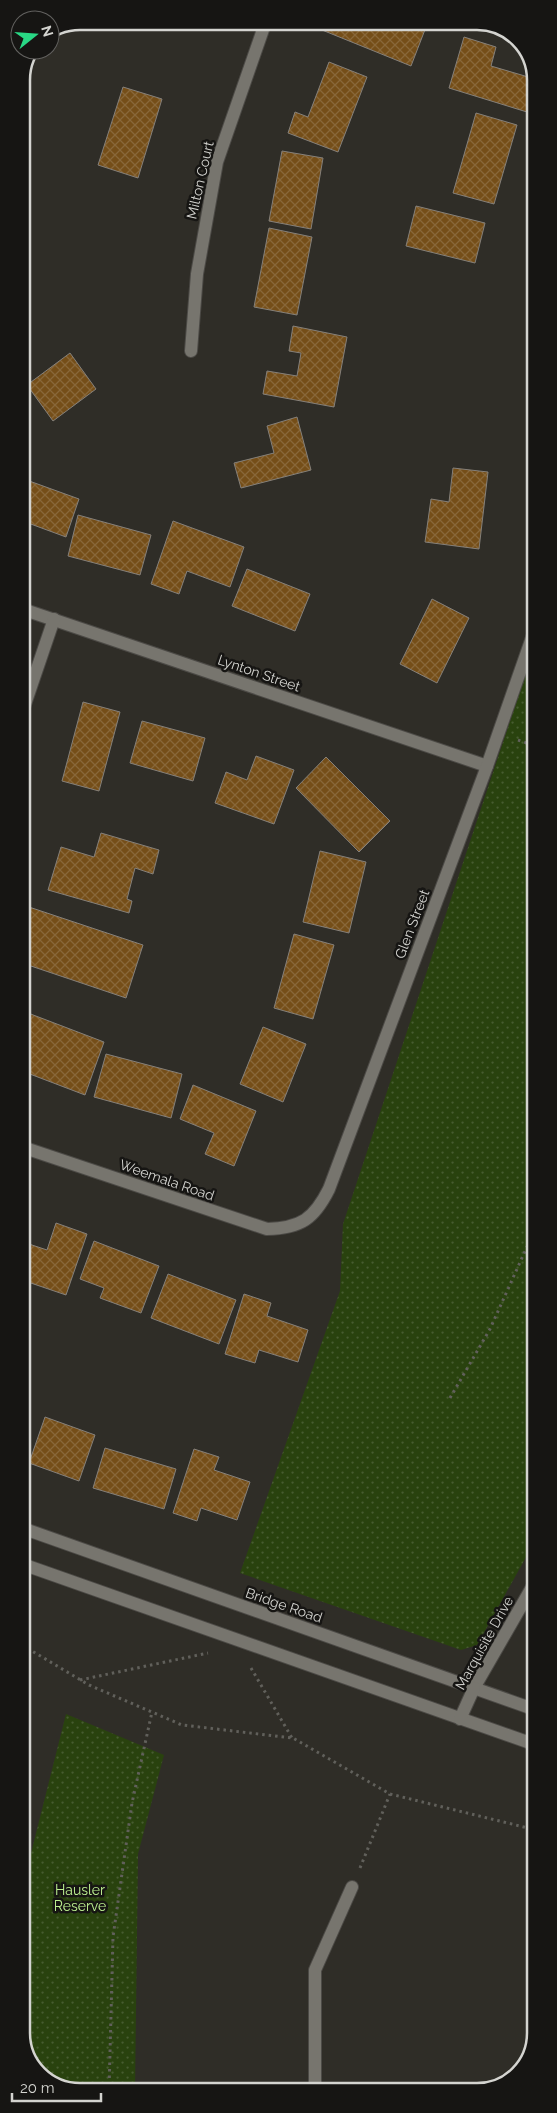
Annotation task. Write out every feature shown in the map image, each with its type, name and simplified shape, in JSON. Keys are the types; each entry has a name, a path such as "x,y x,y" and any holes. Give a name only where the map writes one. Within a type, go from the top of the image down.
{"street":[{"name":"Milton Court","path":"191,351 197,274 217,162 263,30"},
{"name":"Lynton Street","path":"30,612 487,766"},
{"path":"30,690 54,619"},
{"name":"Glen Street","path":"303,1222 317,1209 328,1189 487,766 527,652"},
{"name":"Weemala Road","path":"30,1150 267,1229 284,1229 303,1222"},
{"name":"Bridge Road","path":"30,1531 527,1707"},
{"path":"30,1567 527,1742"},
{"name":"Marquisite Drive","path":"460,1719 474,1688 527,1597"},
{"path":"315,2083 315,1970 352,1887"}],"path":[{"path":"450,1398 490,1329 527,1247"},
{"path":"30,1650 80,1680 182,1725 293,1738 390,1794 527,1828"},
{"path":"80,1680 211,1653"},
{"path":"248,1662 293,1738"},
{"path":"109,2083 113,1937 132,1803 152,1712"},
{"path":"352,1887 390,1794"}],"green space":[{"path":"527,670 527,1555 477,1645 461,1650 240,1573 340,1291 343,1224"},
{"name":"Hausler Reserve","path":"66,1714 164,1755 138,1854 135,2083 70,2082 47,2071 34,2052 30,2033 30,1857"}],"building":[{"path":"322,30 425,30 411,66"},
{"path":"464,37 496,47 491,66 527,77 527,112 449,88"},
{"path":"329,62 367,77 338,152 288,133 295,112 308,117"},
{"path":"123,87 162,99 138,178 98,165"},
{"path":"476,113 517,125 494,204 453,193"},
{"path":"282,151 323,158 311,229 269,221"},
{"path":"416,206 485,223 475,263 406,246"},
{"path":"269,228 312,237 297,315 254,307"},
{"path":"293,326 347,337 334,407 263,394 267,371 297,376 301,353 289,351"},
{"path":"70,353 96,389 53,421 30,389 30,383"},
{"path":"297,417 311,470 241,488 234,463 274,453 267,426"},
{"path":"453,468 488,472 479,549 425,542 431,499 449,502"},
{"path":"30,481 79,499 66,537 30,524"},
{"path":"78,515 151,535 140,575 68,556"},
{"path":"173,521 244,547 230,587 187,571 179,594 151,584"},
{"path":"247,569 310,594 295,631 232,606"},
{"path":"432,599 469,618 437,683 400,664"},
{"path":"83,702 120,712 99,791 62,781"},
{"path":"142,721 205,738 193,781 130,763"},
{"path":"256,756 294,770 274,824 215,803 226,772 247,780"},
{"path":"326,757 390,821 359,852 296,788"},
{"path":"101,833 159,850 153,874 135,868 127,899 132,901 129,913 48,890 61,847 94,857"},
{"path":"320,851 366,862 349,933 303,922"},
{"path":"30,907 143,945 126,998 30,966"},
{"path":"294,934 334,945 313,1019 274,1008"},
{"path":"30,1014 104,1042 85,1095 30,1074"},
{"path":"263,1027 306,1044 283,1102 240,1084"},
{"path":"106,1054 182,1074 171,1118 94,1097"},
{"path":"193,1085 256,1111 234,1166 205,1154 214,1133 180,1119"},
{"path":"56,1223 87,1234 66,1295 30,1283 30,1244 47,1250"},
{"path":"94,1241 159,1266 141,1313 100,1298 104,1288 80,1279"},
{"path":"168,1274 236,1300 219,1344 151,1318"},
{"path":"244,1294 271,1303 267,1316 308,1330 298,1362 259,1350 255,1363 225,1354"},
{"path":"45,1417 95,1435 79,1481 30,1463"},
{"path":"105,1448 176,1469 164,1509 93,1488"},
{"path":"194,1449 219,1457 214,1470 250,1482 237,1520 201,1508 197,1521 173,1513"}]}
